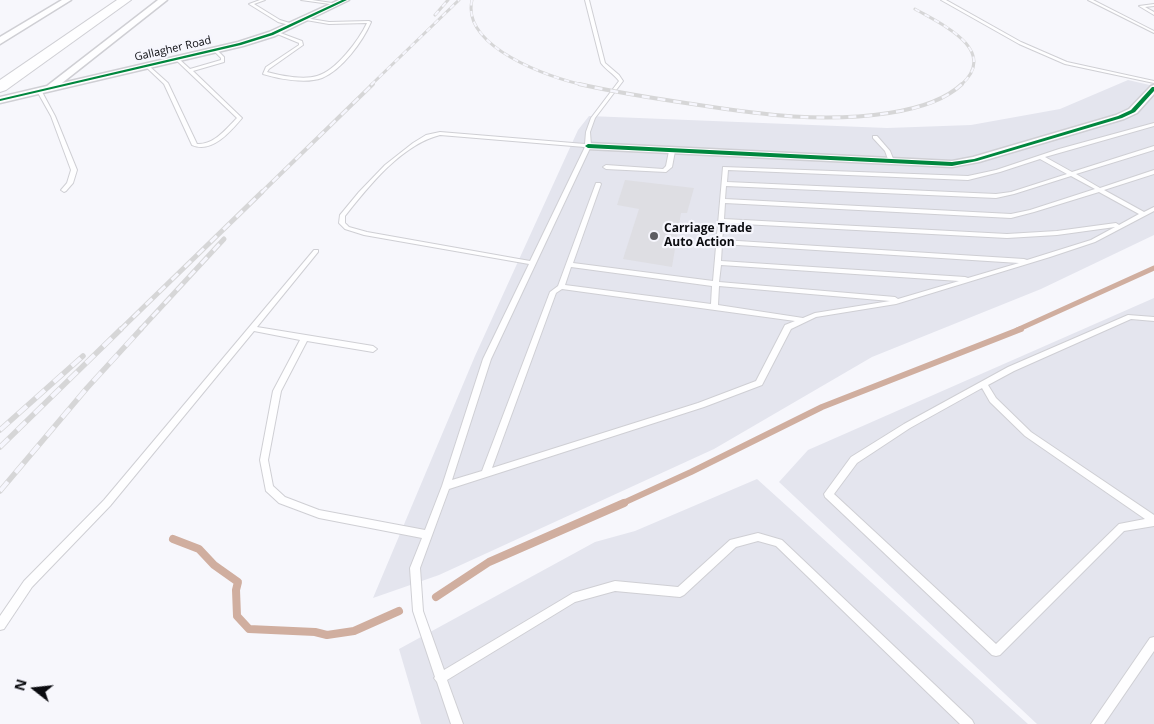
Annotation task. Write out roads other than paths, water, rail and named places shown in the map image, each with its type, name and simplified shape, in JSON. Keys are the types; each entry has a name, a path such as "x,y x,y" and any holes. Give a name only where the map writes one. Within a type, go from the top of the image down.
{"highway":[{"path":"0,70 106,0"},
{"path":"0,86 125,0"}],"street":[{"path":"0,40 67,0"},
{"path":"49,89 162,0"},
{"name":"Gallagher Road","path":"0,100 216,50 276,32 341,2"},
{"path":"588,146 952,164 975,160 1120,117 1133,110 1154,88"}],"lane":[{"path":"262,0 251,4 279,21 292,25"},
{"path":"304,0 341,2"},
{"path":"457,724 418,611 415,568 446,486 487,359 588,146 588,132 593,118 621,81 603,63 587,0"},
{"path":"943,0 1020,43 1066,63 1154,82"},
{"path":"1090,0 1154,32"},
{"path":"1154,5 1140,6 1154,14"},
{"path":"276,32 301,42 300,45 267,68 265,73 297,78 320,78 350,51 369,22 328,23 306,19"},
{"path":"1139,25 1154,24"},
{"path":"189,71 223,60 216,50"},
{"path":"148,66 166,83 195,145 208,144 216,140 240,118 178,60"},
{"path":"39,91 53,116 74,170 70,183 64,190"},
{"path":"714,307 726,168 968,178 998,171 1154,124"},
{"path":"532,264 366,234 347,228 342,223 342,216 404,151 418,140 430,134 440,133 588,146"},
{"path":"875,138 887,151 891,161"},
{"path":"725,184 983,196 1012,193 1154,148"},
{"path":"606,166 664,171 670,167 672,150"},
{"path":"1041,157 1143,214"},
{"path":"724,201 1011,216 1154,172"},
{"path":"486,473 553,292 561,287 598,184"},
{"path":"446,486 701,405 760,384 788,327 802,320 815,315 904,300 1029,262 1093,240 1154,208"},
{"path":"722,221 1007,236 1057,233 1121,224"},
{"path":"720,242 1029,262"},
{"path":"0,625 28,584 107,503 316,251"},
{"path":"718,262 970,279"},
{"path":"569,265 716,284 904,300"},
{"path":"561,287 802,320"},
{"path":"1154,319 1130,317 1010,369 906,426 854,460 828,494 996,651 1122,527 1154,521"},
{"path":"252,328 374,348"},
{"path":"305,338 277,391 264,460 268,488 282,500 319,514 428,535"},
{"path":"984,384 993,400 1028,434 1154,521"},
{"path":"440,678 573,598 615,586 680,592 733,543 758,537 779,543 968,724"},
{"path":"1097,724 1154,642"}],"waterway":[{"path":"1017,330 1154,268"},
{"path":"621,504 691,472 822,407 1021,329"},
{"path":"436,597 489,562 624,503"},
{"path":"173,539 199,549 214,565 238,582 236,590 237,616 249,629 315,632 327,635 354,631 399,611"}],"railway":[{"path":"435,15 448,0"},
{"path":"371,85 459,0"},
{"path":"472,0 472,17 480,32 494,46 511,58 531,67 584,85"},
{"path":"915,9 951,30 970,50 974,60 971,72 961,84"},
{"path":"261,193 373,84"},
{"path":"579,84 638,96 723,109 817,118 865,116 909,109 928,104 946,96 961,84"},
{"path":"120,330 262,192"},
{"path":"140,330 224,239"},
{"path":"0,447 121,329"},
{"path":"0,491 87,388 141,329"},
{"path":"0,430 83,356"}],"place":[{"name":"Carriage Trade Auto Action","path":"654,236"}]}
